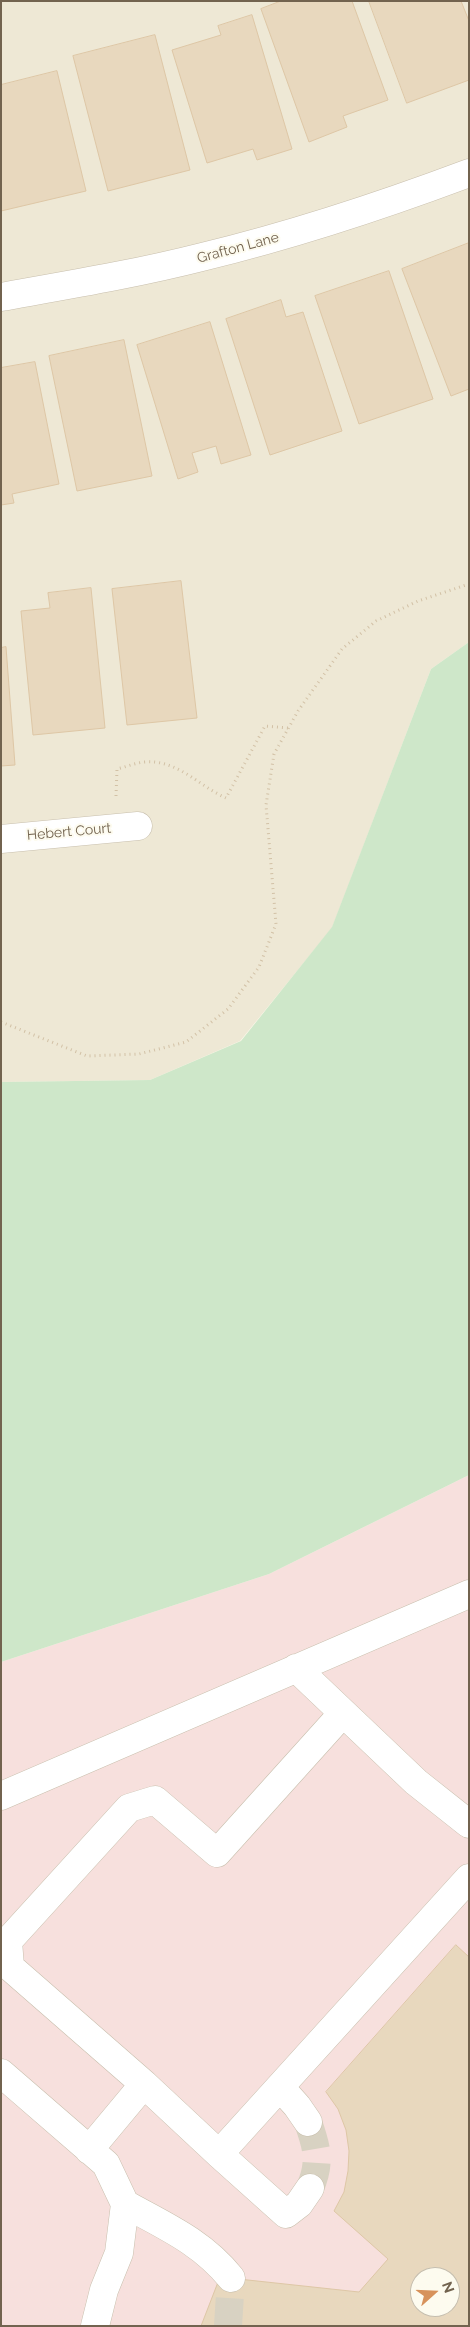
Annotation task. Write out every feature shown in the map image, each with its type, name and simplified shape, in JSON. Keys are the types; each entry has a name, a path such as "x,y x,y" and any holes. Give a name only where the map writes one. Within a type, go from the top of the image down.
{"street":[{"name":"Grafton Lane","path":"1,297 122,275 281,237 469,174"},
{"name":"Hebert Court","path":"1,839 127,827"},
{"path":"1,1796 469,1594"},
{"path":"296,1668 416,1782 469,1824"},
{"path":"310,2188 298,2204 286,2214 144,2084 10,1967 8,1941 129,1808 155,1800 217,1853 343,1713"},
{"path":"219,2154 469,1878"},
{"path":"1,2073 106,2164 125,2204 119,2253 104,2290 95,2326"},
{"path":"89,2150 144,2084"},
{"path":"280,2087 308,2122"},
{"path":"125,2204 183,2236 207,2252 215,2258 231,2278"}],"path":[{"path":"1,1022 87,1056 139,1054 186,1042 228,1009 259,968 276,924 266,805 274,754 288,728 342,649 376,621 418,601 469,584"},
{"path":"127,827 117,769 144,762 163,764 179,769 226,798 265,726 288,728"}],"shaded area":[{"path":"1,1 469,1 469,642 431,669 332,928 240,1041 150,1080 1,1082"},
{"path":"469,1475 469,2326 1,2326 1,1662 269,1574"}],"green space":[{"path":"469,642 469,1475 269,1574 1,1662 1,1082 150,1080 241,1041 332,927 431,669"}],"building":[{"path":"281,1 352,1 388,100 343,116 347,127 309,142 261,9"},
{"path":"369,1 461,1 469,21 469,80 407,103"},
{"path":"252,15 292,149 257,160 253,149 207,163 172,50 221,35 218,26"},
{"path":"155,35 190,170 108,191 73,56"},
{"path":"57,71 86,191 1,211 1,85"},
{"path":"469,243 469,389 451,396 402,269"},
{"path":"389,271 433,399 359,424 315,296"},
{"path":"281,300 286,317 303,312 342,431 270,455 226,319"},
{"path":"210,322 251,455 221,464 216,446 192,453 198,472 178,479 137,345"},
{"path":"124,340 152,476 77,491 49,356"},
{"path":"35,362 59,484 12,494 14,503 1,505 1,368"},
{"path":"181,581 197,718 127,725 112,589"},
{"path":"91,588 105,728 33,735 21,611 50,608 48,593"},
{"path":"6,647 15,765 1,766 1,648"},
{"path":"456,1945 469,1957 469,2326 201,2326 220,2277 359,2292 388,2259 334,2211 344,2192 349,2151 346,2130 338,2109 326,2092"}],"tunnel":[{"path":"308,2122 314,2140 317,2163 310,2188"},
{"path":"228,2326 231,2278"}]}
